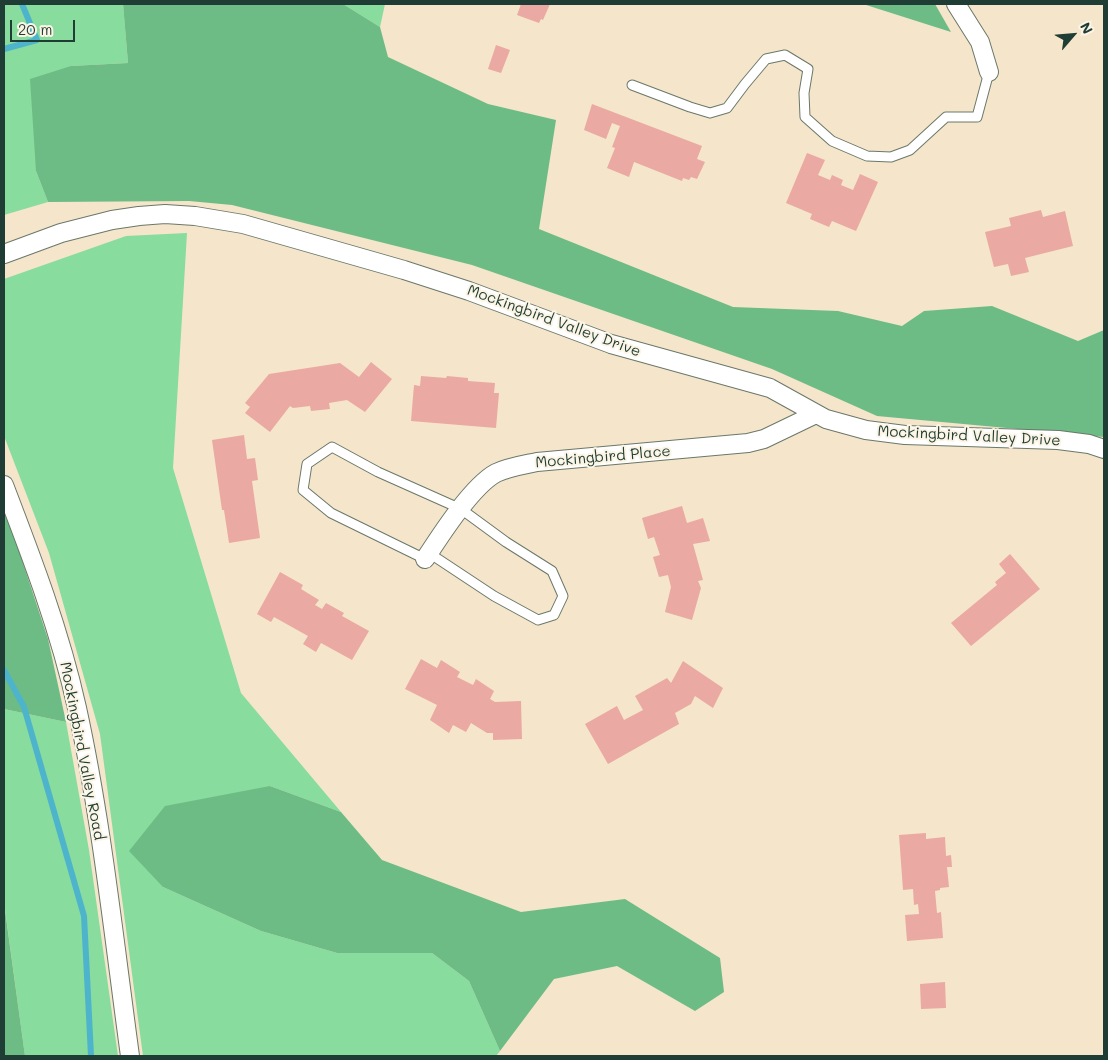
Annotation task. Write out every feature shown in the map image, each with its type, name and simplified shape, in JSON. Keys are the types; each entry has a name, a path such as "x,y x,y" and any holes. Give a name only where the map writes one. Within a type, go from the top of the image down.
{"street":[{"path":"956,4 980,42 989,72"},
{"name":"Mockingbird Valley Drive","path":"4,254 61,233 112,220 139,216 165,214 195,216 243,224 404,270 469,291 611,344 770,388 826,419 866,430 904,435 1058,440 1089,444 1104,449"},
{"name":"Mockingbird Place","path":"428,556 441,534 482,484 496,474 515,466 537,462 748,444 764,440 816,414"},
{"name":"Mockingbird Valley Road","path":"4,485 39,577 62,650 77,707 94,794 130,1056"}],"lane":[{"path":"632,85 710,113 727,108 766,59 785,55 808,69 804,93 804,117 832,141 867,156 891,157 910,150 946,117 977,117 989,72"},
{"path":"332,447 378,472 461,509 506,542 552,571 563,596 554,615 538,620 428,556 332,514 303,490 307,464 332,447"}],"green space":[{"path":"4,4 123,4 128,63 71,66 36,171 48,202 4,215"},
{"path":"123,4 343,4 380,27 388,57 488,104 556,120 539,229 733,307 838,311 902,326 924,311 992,306 1078,341 1104,330 1104,437 877,416 772,369 472,265 232,205 189,201 48,202 36,171 30,79 71,66 128,63"},
{"path":"343,4 385,4 380,27"},
{"path":"863,4 935,4 951,32"},
{"path":"187,233 173,468 241,693 341,812 270,786 163,887 261,931 337,953 432,953 469,981 500,1051 496,1056 143,1056 100,734 49,553 4,436 4,279 126,236"},
{"path":"4,505 48,639 66,722 4,709"},
{"path":"4,709 66,722 89,850 118,1056 25,1056 4,902"},
{"path":"270,786 341,812 382,860 521,912 625,899 720,958 724,992 695,1011 617,966 554,979 500,1051 469,981 432,953 337,953 261,931 163,887 129,851 165,806"},
{"path":"4,903 25,1056 4,1056"}],"building":[{"path":"521,4 550,4 543,20 541,19 539,23 517,15"},
{"path":"496,45 510,50 501,73 488,69"},
{"path":"592,104 702,146 697,159 705,162 697,179 691,177 689,180 683,178 682,181 634,162 629,177 607,168 615,148 612,147 620,126 612,123 606,139 584,130"},
{"path":"807,153 825,160 818,175 830,180 832,175 843,180 841,185 853,190 860,174 878,182 856,231 832,221 829,227 810,219 812,214 786,203"},
{"path":"1041,210 1043,217 1065,211 1073,246 1025,258 1029,272 1011,276 1008,264 994,267 985,232 1011,226 1009,218"},
{"path":"371,362 392,379 365,412 347,400 329,403 330,409 311,411 310,406 293,408 290,406 270,432 245,413 250,407 245,403 269,374 340,363 359,377"},
{"path":"421,376 446,378 447,376 468,378 468,381 495,383 494,393 499,393 496,428 411,421 414,385 420,386"},
{"path":"244,435 247,459 255,458 258,480 252,481 260,538 229,543 224,510 222,510 212,440"},
{"path":"682,506 687,523 703,518 710,541 693,544 703,580 698,581 701,588 692,620 665,612 671,587 668,575 659,577 653,557 660,555 654,537 648,539 642,518"},
{"path":"1010,554 1040,589 971,646 951,623 997,585 995,582 1006,573 999,564"},
{"path":"280,572 303,585 301,589 319,600 315,605 322,609 326,603 344,613 342,616 369,631 352,660 321,643 316,652 303,644 308,636 274,617 271,622 257,614"},
{"path":"421,659 437,668 441,660 460,672 457,677 473,685 476,679 494,691 490,699 495,702 521,701 522,739 493,740 493,733 487,733 471,723 466,732 453,725 449,733 430,720 437,705 405,689"},
{"path":"683,661 723,688 713,708 695,696 691,704 675,713 679,724 608,764 585,724 617,706 624,720 643,710 635,696 667,678 671,683"},
{"path":"926,833 926,839 945,837 946,856 951,855 952,867 947,867 949,887 940,888 940,890 935,891 937,913 941,912 943,938 907,941 905,915 919,914 918,904 914,905 913,889 903,890 899,835"},
{"path":"945,982 946,1008 921,1009 920,984"}],"waterway":[{"path":"4,49 37,40 22,4"},
{"path":"4,670 24,707 84,916 91,1056"}]}
